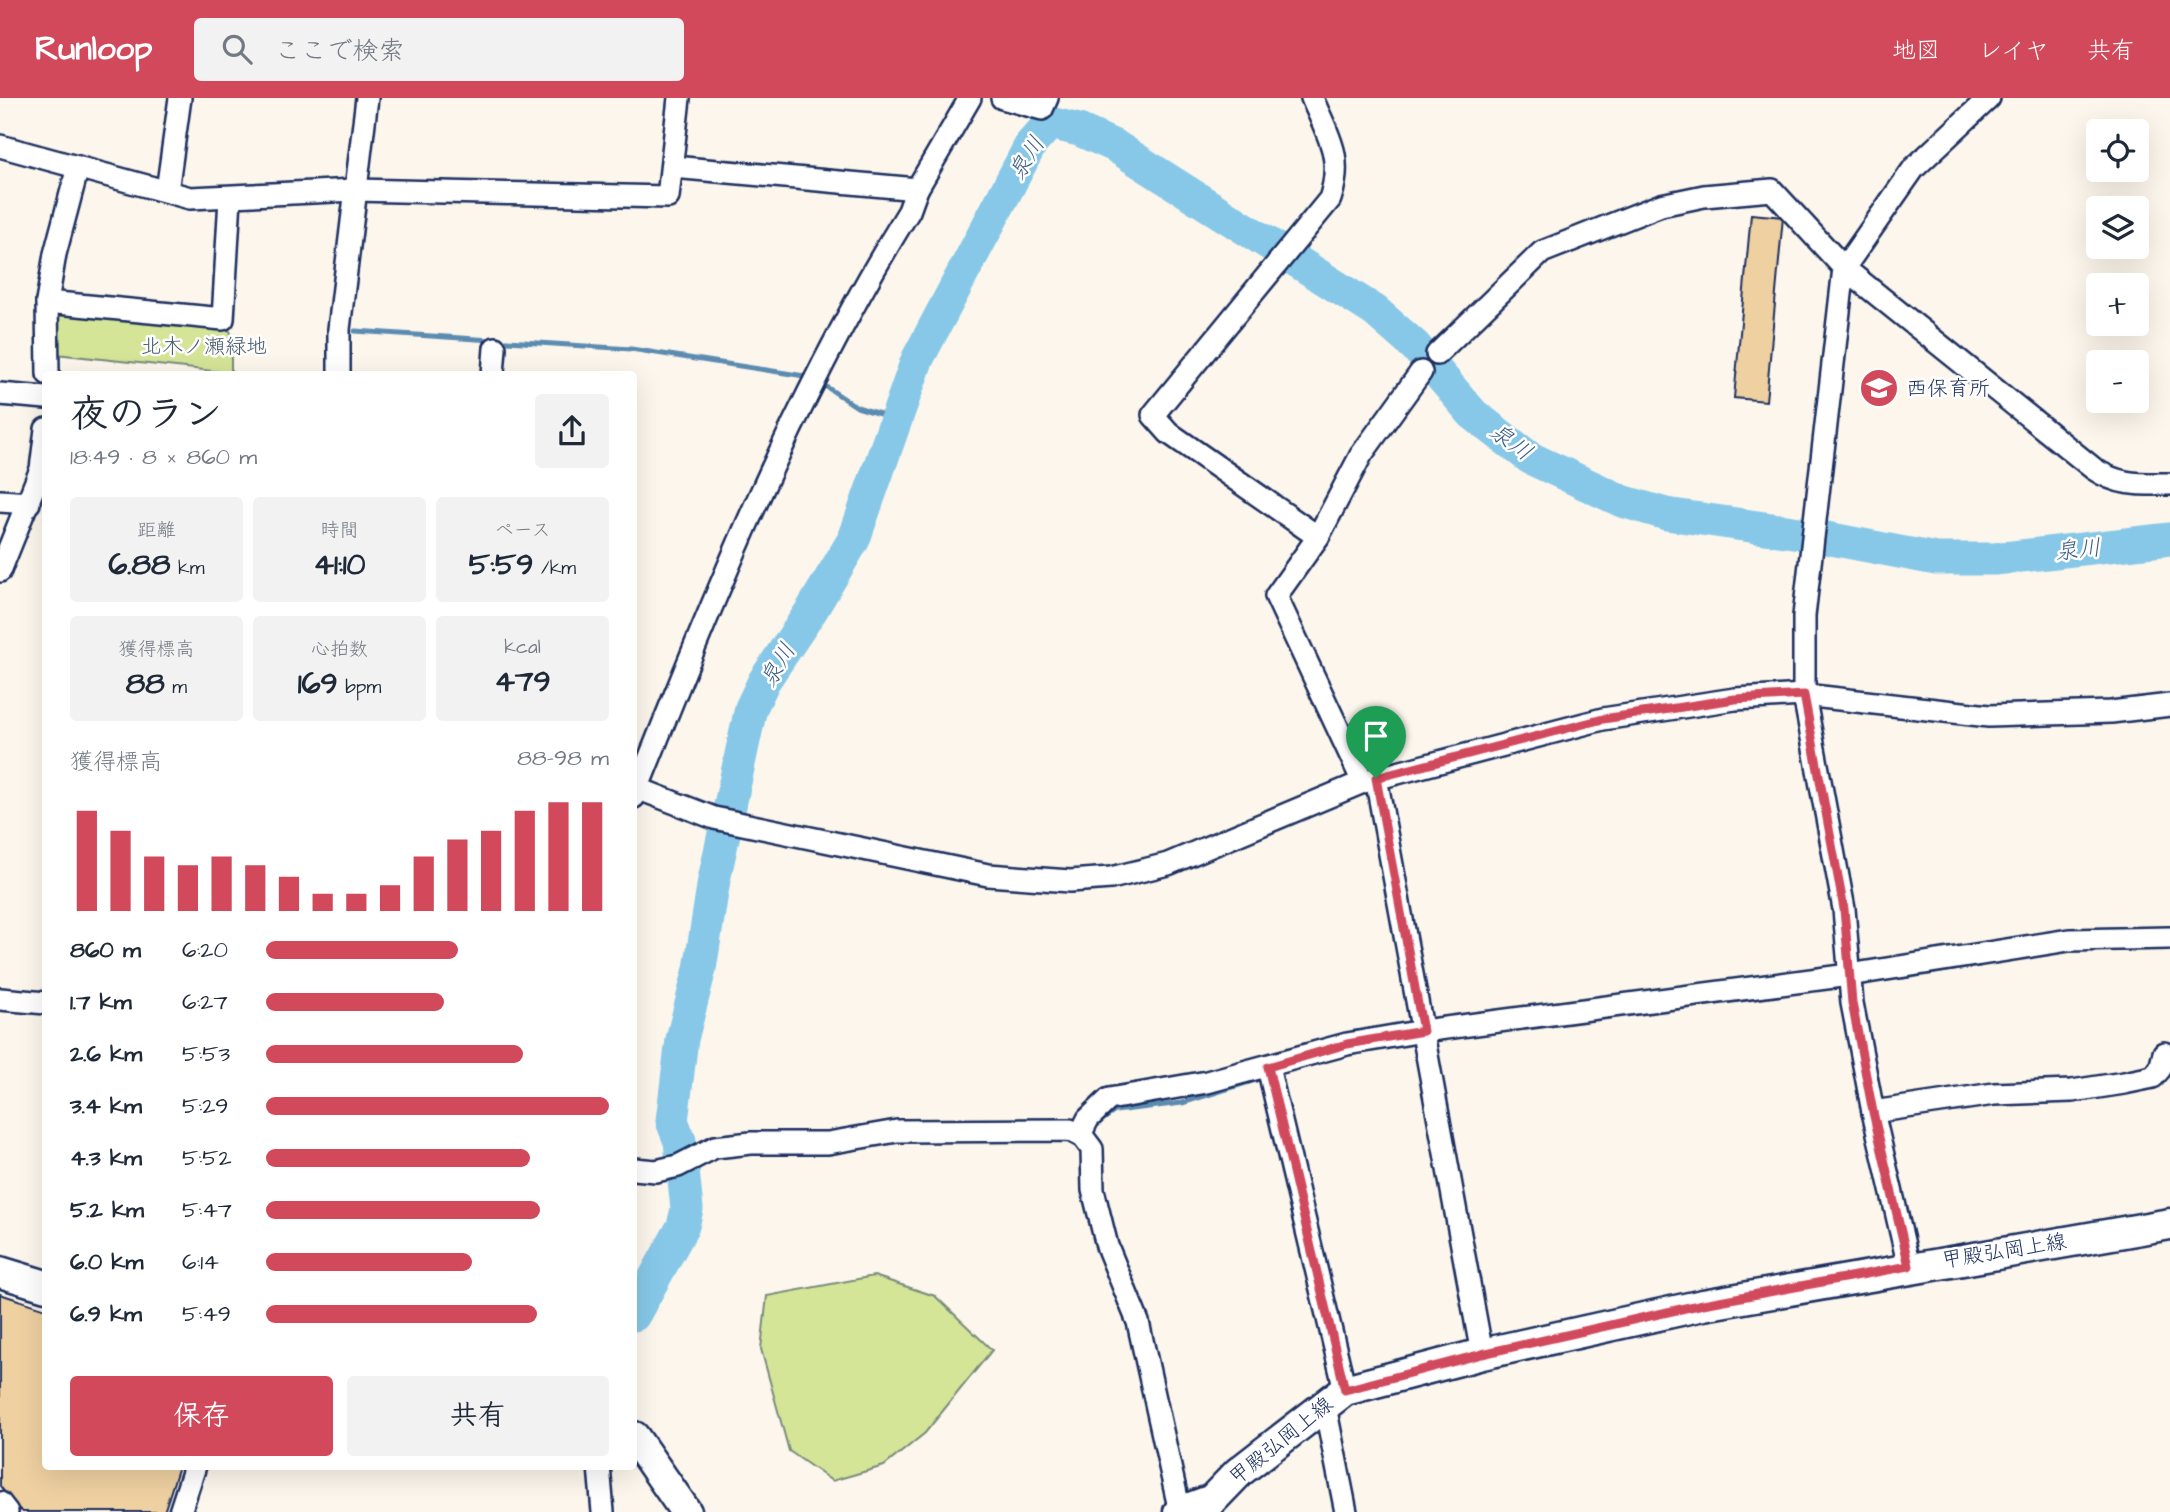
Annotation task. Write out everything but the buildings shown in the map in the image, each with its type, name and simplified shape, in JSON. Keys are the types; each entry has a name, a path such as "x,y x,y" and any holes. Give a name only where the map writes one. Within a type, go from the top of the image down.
{"main road":[{"name":"甲殿弘岡上線","path":"1180,1512 1212,1500 1239,1472 1335,1398 1482,1354 1703,1304 1909,1266 2170,1224"},
{"path":"0,1272 42,1285"},
{"path":"637,1441 686,1512"}],"street":[{"path":"167,191 180,98"},
{"path":"339,371 340,329 367,98"},
{"path":"0,146 190,198 355,190 668,197 679,98"},
{"path":"637,785 754,504 815,378 909,211 916,189 970,98"},
{"path":"1002,98 1042,108 1047,98"},
{"path":"1312,98 1336,157 1337,177 1329,199 1153,415 1169,433 1318,537"},
{"path":"1909,1266 1873,1112 1852,1003 1844,909 1804,695 1804,616 1817,522 1844,268 1914,168 1989,98"},
{"path":"48,371 47,302 55,254 78,167"},
{"path":"673,167 916,189"},
{"path":"1437,354 1542,252 1661,205 1704,195 1772,190 1844,268 2109,479 2126,484 2170,484"},
{"path":"47,302 223,319 230,198"},
{"path":"493,371 495,348"},
{"path":"1421,372 1361,455 1318,537 1276,596 1370,780 1424,1039 1482,1354"},
{"path":"0,394 42,398"},
{"path":"0,571 42,471"},
{"path":"0,501 29,503"},
{"path":"637,791 715,818 988,874 1070,881 1111,878 1168,864 1370,780 1603,719 1735,699 1804,695 1989,716 2111,712 2170,705"},
{"path":"1180,1512 1138,1322 1107,1246 1084,1138 1088,1119 1109,1099 1207,1082 1270,1076 1347,1044 1424,1039 1849,978 2069,940 2170,937"},
{"path":"0,999 42,1003"},
{"path":"1873,1112 1994,1094 2072,1091 2124,1083 2153,1077 2160,1069 2164,1053"},
{"path":"1270,1076 1335,1398 1346,1512"},
{"path":"637,1169 656,1171 684,1163 715,1147 828,1143 897,1131 1070,1130 1084,1138"},
{"path":"180,1512 194,1470"},
{"path":"599,1470 603,1512"},
{"path":"0,1503 7,1512"}],"green space":[{"name":"北木ノ瀬緑地","path":"65,308 225,324 231,333 231,371 56,354 57,314"},
{"path":"874,1276 935,1296 992,1350 925,1433 884,1466 832,1481 789,1451 761,1349 767,1296"}],"waterway":[{"name":"泉川","path":"637,1310 683,1226 687,1209 680,1141 672,1121 682,1039 700,969 714,880 751,708 764,681 811,611 854,539 917,360 1031,144 1050,123 1079,130 1115,146 1375,311 1415,346 1473,414 1530,458 1622,501 1666,514 1800,533 1936,559 1995,559 2170,539"},
{"path":"355,331 631,349 811,377"},
{"path":"819,382 857,407 896,419"},
{"path":"1903,977 1980,965"},
{"path":"1098,1123 1115,1111 1182,1103 1265,1077"}],"place":[{"name":"西保育所","path":"1879,388"}],"route":[{"path":"1804,695 1844,909 1852,1003 1873,1112 1909,1266 1703,1304 1482,1354 1345,1390 1268,1067 1347,1044 1423,1031 1376,778 1603,719 1735,699 1804,695"}]}
